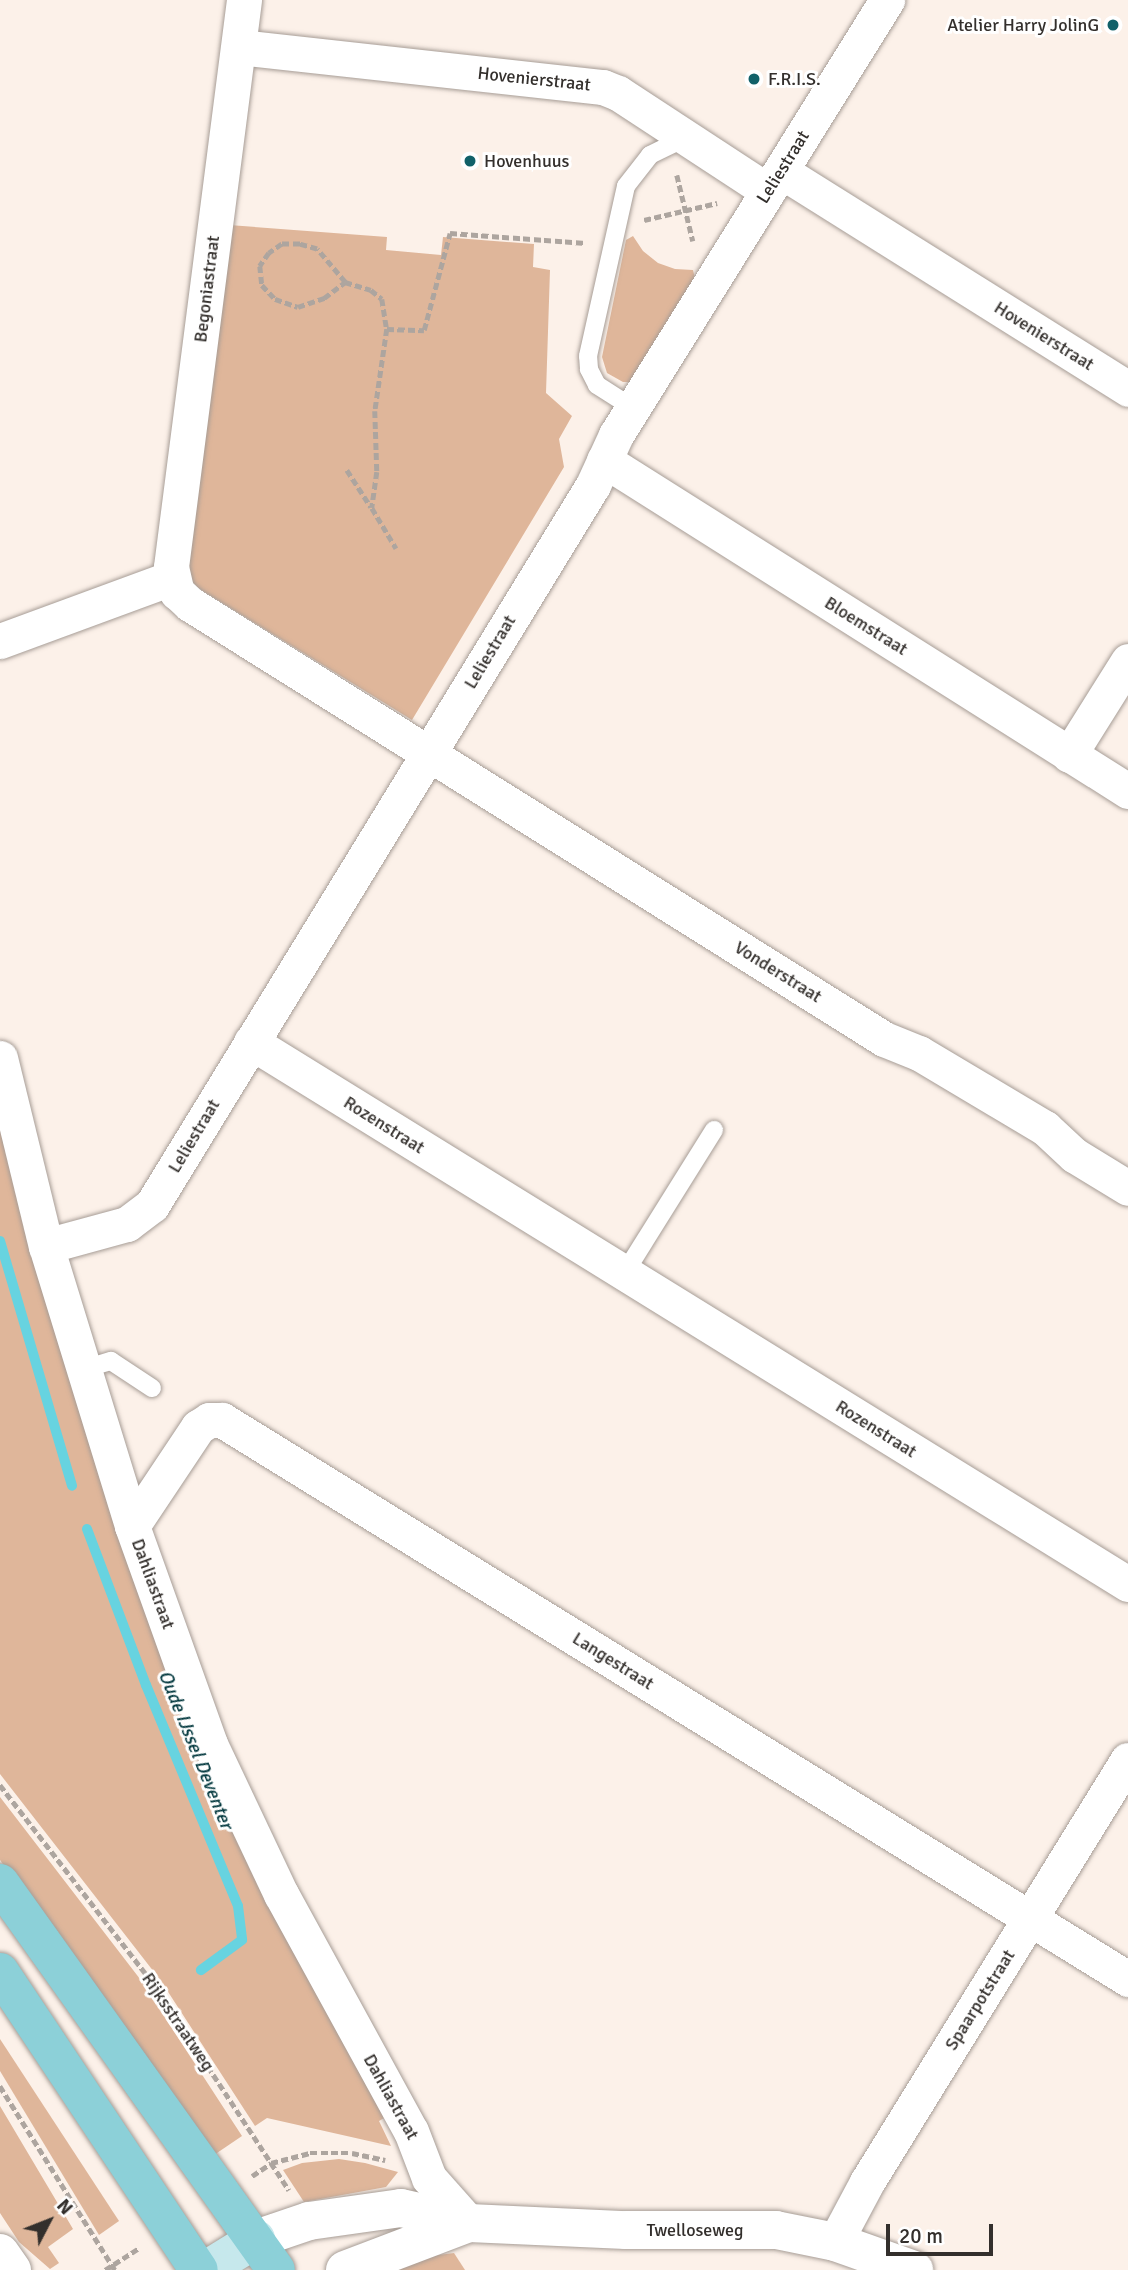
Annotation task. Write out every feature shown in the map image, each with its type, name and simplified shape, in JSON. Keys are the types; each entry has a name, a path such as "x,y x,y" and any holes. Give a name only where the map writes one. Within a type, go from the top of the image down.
{"main road":[{"path":"0,1882 266,2254 206,2270"},
{"path":"0,1972 199,2270"}],"street":[{"name":"Begoniastraat","path":"171,578 244,0"},
{"name":"Leliestraat","path":"46,1246 127,1224 147,1211 593,485 633,408 887,0"},
{"name":"Hovenierstraat","path":"239,47 603,87 618,93 685,138 775,181 1128,389"},
{"name":"Bloemstraat","path":"604,460 1128,791"},
{"path":"0,641 171,578 177,592 190,604 428,754"},
{"path":"1069,755 1128,661"},
{"name":"Vonderstraat","path":"428,754 884,1038 919,1053 1045,1128 1074,1155 1128,1188"},
{"name":"Rozenstraat","path":"251,1042 1128,1584"},
{"name":"Dahliastraat","path":"0,1058 46,1246 132,1527 210,1744 281,1894 411,2132 429,2178 469,2222"},
{"name":"Langestraat","path":"132,1527 198,1427 209,1420 222,1420 1128,1979"},
{"name":"Spaarpotstraat","path":"835,2242 866,2182 1128,1760"},
{"name":"Twelloseweg","path":"266,2254 309,2221 401,2208 469,2222 626,2230 776,2230 835,2242 915,2270"},
{"name":"Twelloseweg","path":"345,2270 469,2222"},
{"path":"0,2253 12,2270"}],"lane":[{"path":"633,408 597,385 588,362 622,195 636,169 658,150 685,138"},
{"path":"624,1274 715,1130"},
{"path":"84,1369 111,1361 152,1388"}],"path":[{"path":"685,138 676,164 707,290"},
{"path":"615,223 648,220 686,211 775,181"},
{"path":"387,329 424,330 450,233 611,245"},
{"path":"345,282 324,298 298,307 275,299 262,285 260,266 269,253 282,244 300,244 317,249 345,282 371,290 382,299 387,329 375,411 377,472 372,508"},
{"path":"347,470 396,548"},
{"name":"Rijksstraatweg","path":"0,1785 156,1987 309,2221"},
{"path":"0,2086 115,2270"},
{"path":"224,2194 271,2163 310,2153"}],"shaded area":[{"path":"229,225 387,237 386,250 441,255 443,237 534,244 533,267 550,270 546,393 572,416 559,439 564,467 412,720 198,588 191,580 188,564"},
{"path":"633,236 643,251 658,263 675,269 693,270 697,287 632,382 623,382 607,373 602,357 626,240"},
{"path":"0,1118 54,1328 384,2118 379,2121 391,2146 267,2118 255,2126 161,1981 0,1774"},
{"path":"0,1797 160,2005 158,2007 242,2136 214,2155 0,1860"},
{"path":"0,2039 119,2221 99,2235 0,2071"},
{"path":"0,2106 73,2229 48,2247 59,2263 50,2269 19,2242 0,2213"},
{"path":"339,2159 398,2172 386,2187 304,2202 283,2170 302,2163"},
{"path":"454,2253 465,2270 388,2270 415,2258"}],"waterway":[{"name":"Oude IJssel Deventer","path":"0,1241 72,1486"},
{"name":"Oude IJssel Deventer","path":"87,1529 146,1685 238,1906 242,1940 201,1970"}],"place":[{"name":"Atelier Harry JolinG","path":"1113,25"},
{"name":"F.R.I.S.","path":"754,79"},
{"name":"Hovenhuus","path":"470,161"}]}
